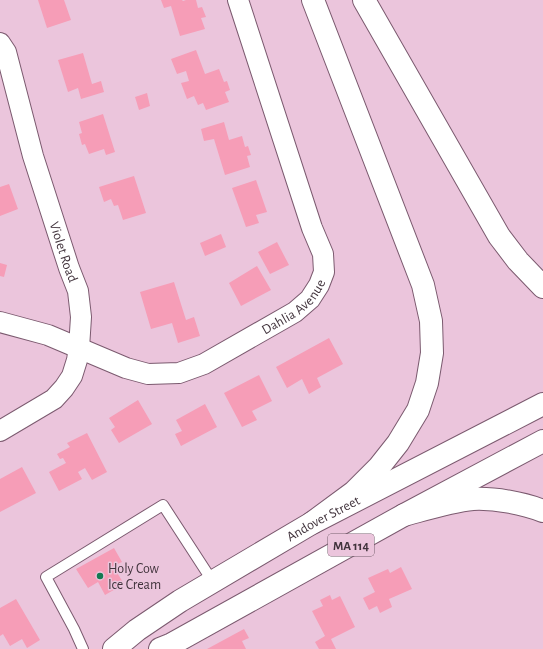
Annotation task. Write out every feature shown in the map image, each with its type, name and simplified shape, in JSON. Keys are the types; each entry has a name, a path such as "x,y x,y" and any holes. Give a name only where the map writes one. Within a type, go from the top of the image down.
{"highway":[{"path":"312,523 354,492 379,467 398,443 418,410 427,383 432,353 431,321 423,285 313,0"},
{"path":"364,0 499,236 518,261 543,286"},
{"name":"Andover Street","path":"114,649 180,601 312,523 543,404"},
{"name":"MA 114","path":"160,649 170,645 404,515 543,441"},
{"path":"404,515 443,504 474,499 504,501 543,511"}],"street":[{"name":"Dahlia Avenue","path":"0,322 48,335 126,368 148,374 179,373 204,364 295,312 310,299 319,285 324,272 322,254 312,228 238,0"},
{"name":"Violet Road","path":"0,43 6,52 33,156 69,268 78,291 82,317 80,348 77,360 72,376 64,388 54,399 0,430"}],"lane":[{"path":"82,649 74,629 46,577 163,505 213,582"}],"building":[{"path":"38,0 64,0 71,20 47,28"},
{"path":"161,0 196,0 198,8 202,7 206,17 201,18 205,29 180,36 171,6 164,8"},
{"path":"196,50 205,74 219,69 224,82 227,81 230,90 225,92 229,102 206,110 203,103 198,105 194,96 187,99 181,83 189,81 186,71 177,74 171,59"},
{"path":"83,53 92,84 101,81 104,92 81,99 78,88 68,92 58,60"},
{"path":"147,93 150,106 139,110 135,97"},
{"path":"103,114 115,152 106,155 104,149 89,154 85,144 82,145 79,134 82,133 79,122"},
{"path":"224,122 229,140 242,136 245,147 248,146 251,155 247,156 250,167 225,175 214,139 204,141 201,129"},
{"path":"134,176 146,213 123,220 118,205 114,206 111,199 104,202 99,187"},
{"path":"256,180 267,212 256,215 259,223 246,227 232,188"},
{"path":"9,184 18,209 0,216 0,187"},
{"path":"221,234 226,247 205,256 200,243"},
{"path":"277,242 289,265 270,274 258,252"},
{"path":"0,263 7,265 4,277 0,276"},
{"path":"257,266 271,290 241,306 229,283"},
{"path":"174,282 186,320 194,317 200,336 178,343 172,323 151,329 140,292"},
{"path":"329,338 343,364 317,378 321,387 309,394 302,379 287,388 276,367"},
{"path":"259,375 272,401 252,411 257,420 242,427 224,393"},
{"path":"138,400 152,424 119,443 111,430 115,427 109,418"},
{"path":"205,404 217,427 181,446 175,434 182,431 176,420"},
{"path":"87,433 107,472 92,480 85,468 78,472 82,479 59,491 49,472 66,463 63,458 60,459 57,454 70,447 67,443"},
{"path":"22,467 36,493 0,512 0,479"},
{"name":"Holy Cow Ice Cream","path":"114,548 122,562 113,566 124,584 105,595 98,582 88,588 76,569"},
{"path":"401,567 412,589 389,599 392,607 380,613 377,606 369,610 363,598 375,592 368,578 388,569 390,573"},
{"path":"330,595 332,600 340,596 355,627 331,639 336,649 319,649 315,642 325,636 312,611 323,606 320,600"},
{"path":"16,599 40,640 27,648 22,639 10,646 3,634 0,636 0,608"},
{"path":"244,629 249,638 242,641 246,649 207,649"}],"place":[{"name":"Holy Cow Ice Cream","path":"100,576"}]}
